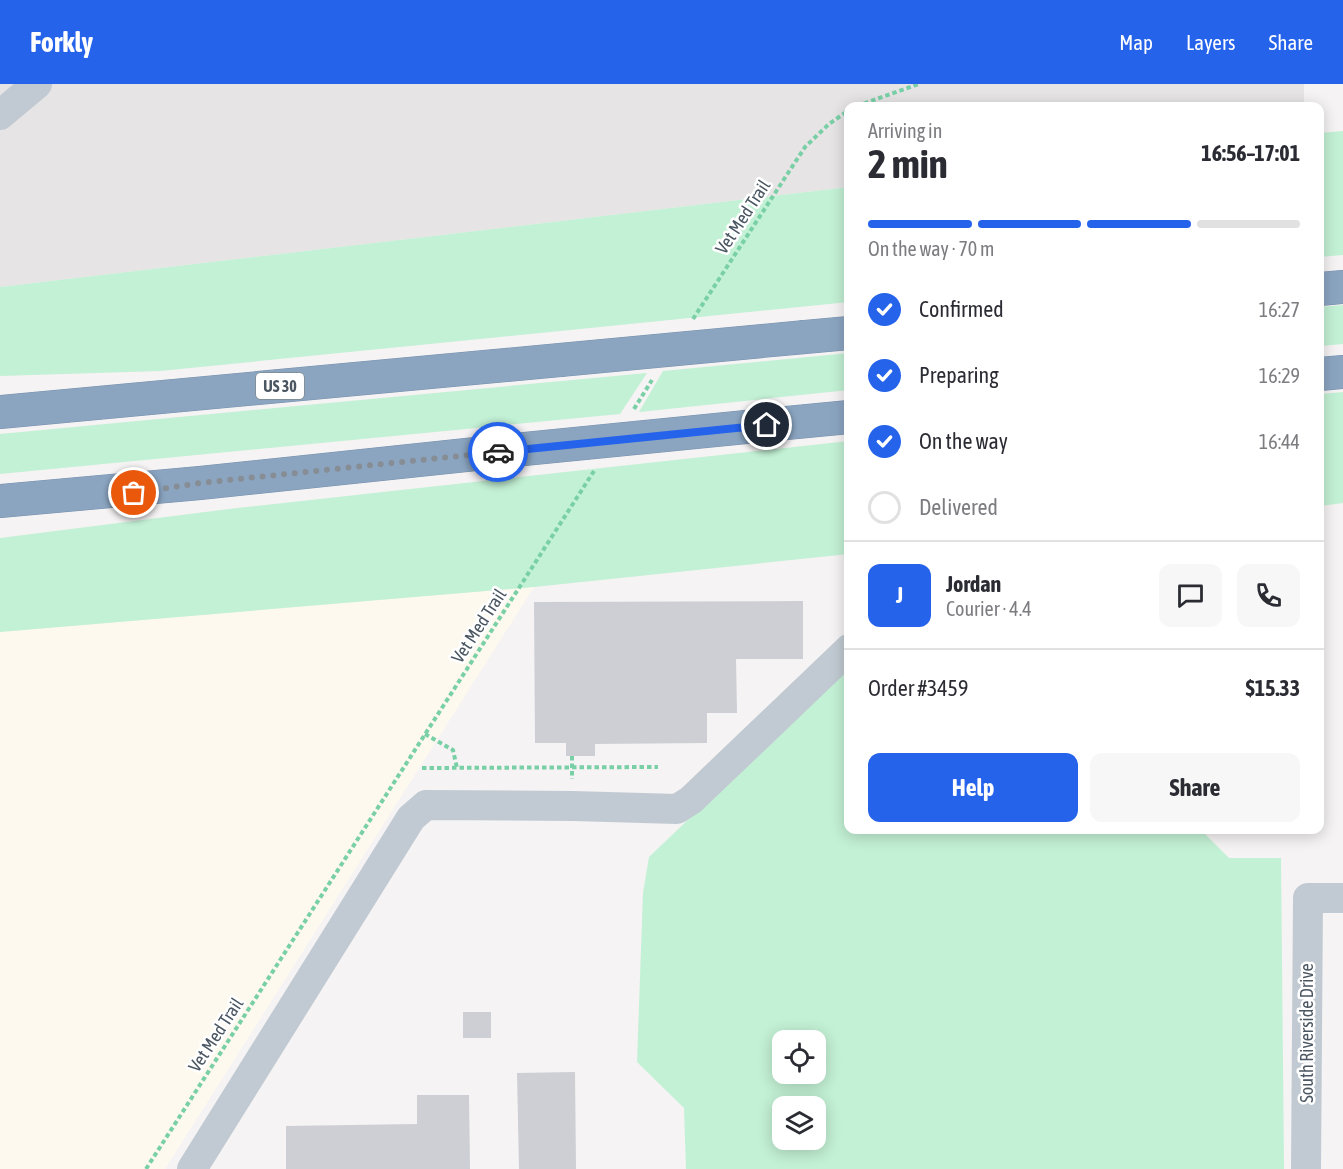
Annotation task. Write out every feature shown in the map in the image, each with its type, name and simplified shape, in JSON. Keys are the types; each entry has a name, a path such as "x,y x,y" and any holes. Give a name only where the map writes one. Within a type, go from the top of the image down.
{"highway":[{"path":"1324,288 1343,286"},
{"name":"US 30","path":"0,412 844,333"},
{"path":"1324,374 1343,372"},
{"path":"0,397 63,405"},
{"path":"0,501 844,417"},
{"path":"0,513 200,483"}],"street":[{"path":"0,115 37,84"},
{"path":"192,1169 411,818 426,805 676,809 691,800 844,654"},
{"name":"South Riverside Drive","path":"1306,1169 1308,898 1343,898"}],"path":[{"path":"868,102 919,84"},
{"name":"Vet Med Trail","path":"691,321 805,147 829,124 844,114"},
{"path":"628,418 653,379"},
{"name":"Vet Med Trail","path":"146,1169 597,466"},
{"path":"425,734 453,750 457,768"},
{"path":"422,768 658,767"}],"shaded area":[{"path":"0,84 1304,84 1304,102 844,102 844,188 0,287"},
{"path":"534,587 165,1169 0,1169 0,632"}],"green space":[{"path":"1343,131 1343,255 1324,257 1324,133"},
{"path":"844,188 844,303 160,371 0,376 0,287"},
{"path":"1343,305 1343,344 1324,346 1324,307"},
{"path":"844,353 844,391 639,412 663,371"},
{"path":"647,373 620,414 0,474 0,434"},
{"path":"1343,392 1343,503 1324,505 1324,394"},
{"path":"844,442 844,555 534,587 0,632 0,538 237,508"},
{"path":"844,671 844,834 1205,834 1229,858 1281,858 1284,1169 686,1169 684,1108 637,1062 643,893 649,857"}],"building":[{"path":"803,601 803,659 736,659 737,713 707,713 707,743 595,744 595,756 566,756 566,743 535,743 534,602"},
{"path":"463,1012 491,1012 491,1038 463,1038"},
{"path":"575,1072 576,1169 519,1169 517,1073"},
{"path":"417,1095 469,1095 470,1169 286,1169 286,1126 417,1124"}],"way so far":[{"path":"134,493 200,483 498,452"}],"route":[{"path":"498,452 767,425"}]}
